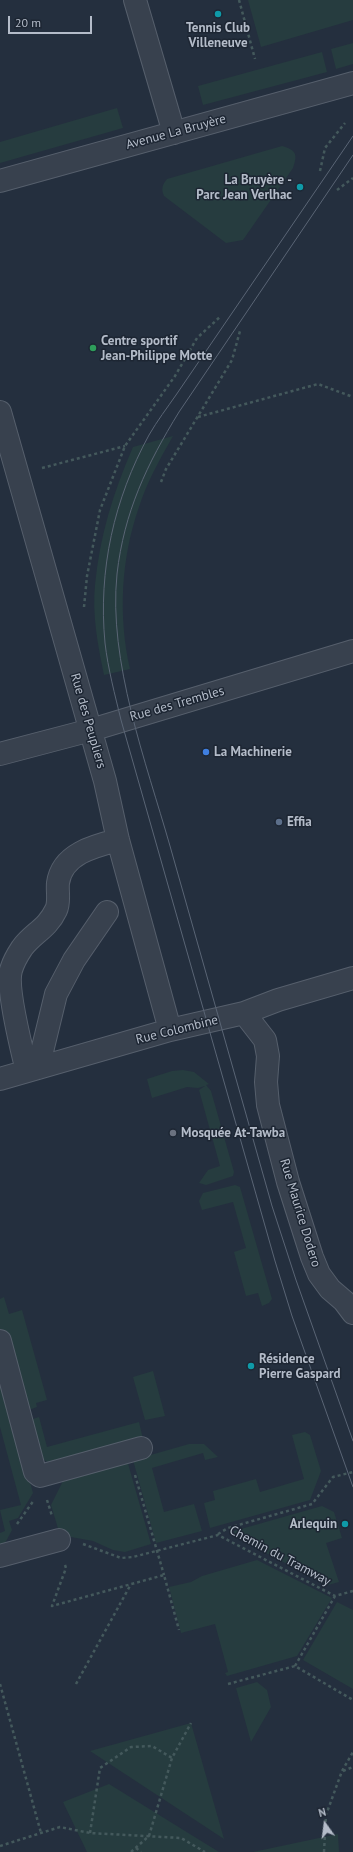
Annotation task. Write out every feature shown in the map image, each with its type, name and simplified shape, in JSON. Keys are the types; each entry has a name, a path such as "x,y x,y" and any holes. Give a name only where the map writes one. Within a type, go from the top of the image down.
{"street":[{"path":"135,0 174,133"},
{"name":"Avenue La Bruyère","path":"0,181 353,83"},
{"name":"Rue des Peupliers","path":"0,412 6,457 91,730 105,781 118,840 170,1030"},
{"name":"Rue des Trembles","path":"0,754 91,730 353,651"},
{"path":"32,1070 12,996 11,971 23,947 50,923 58,908 58,883 61,870 75,856 90,847 118,840"},
{"path":"32,1070 56,994 74,960 106,912"},
{"name":"Rue Colombine","path":"0,1079 170,1030 244,1013 278,1000 353,978"},
{"name":"Rue Maurice Dodero","path":"244,1013 265,1040 268,1056 266,1082 268,1106 288,1182 312,1257 323,1279 353,1313"},
{"path":"0,1341 35,1472 40,1476 135,1450"},
{"path":"0,1556 59,1540"}],"path":[{"path":"239,0 255,59"},
{"path":"320,171 325,148 345,123"},
{"path":"337,190 353,178"},
{"path":"83,615 87,576 100,510 125,446 175,376 197,338 221,316"},
{"path":"161,482 166,469 232,360 240,331"},
{"path":"198,417 318,384 353,397"},
{"path":"42,468 125,446"},
{"path":"135,1450 156,1550 179,1630"},
{"path":"218,1535 228,1528 312,1504 333,1477 353,1472"},
{"path":"13,1530 35,1499"},
{"name":"Chemin du Tramway","path":"59,1540 92,1546 121,1558 133,1557 218,1535 335,1596 353,1591"},
{"path":"66,1568 52,1606 164,1575"},
{"path":"76,1684 132,1584"},
{"path":"228,1684 295,1666 335,1596"},
{"path":"295,1666 353,1700"},
{"path":"0,1684 41,1833"},
{"path":"131,1852 149,1836 172,1758 191,1723"},
{"path":"90,1832 100,1768 131,1747 152,1746 172,1758"},
{"path":"324,1852 326,1815 342,1771 353,1752"},
{"path":"342,1771 353,1767"},
{"path":"0,1846 60,1827 90,1832 181,1838 205,1852"},
{"path":"136,1848 141,1852"}],"green space":[{"path":"248,0 353,0 353,20 261,47"},
{"path":"353,43 353,64 336,69 331,49"},
{"path":"322,52 327,72 203,105 198,86"},
{"path":"117,108 123,128 0,163 0,142"},
{"path":"282,146 295,153 293,168 243,240 226,243 164,196 162,191 162,187 167,179"},
{"path":"173,436 146,489 133,526 128,546 123,587 123,608 126,649 130,669 104,675 96,630 94,596 100,549 108,514 119,481 133,447"},
{"path":"183,1070 194,1072 209,1084 206,1085 211,1091 234,1172 233,1176 206,1185 199,1183 208,1170 220,1166 199,1090 205,1086 198,1088 187,1087 152,1098 147,1079 172,1071"},
{"path":"235,1185 240,1187 272,1299 269,1303 262,1306 258,1293 246,1296 234,1252 246,1248 233,1202 202,1210 199,1201 203,1193"},
{"path":"4,1297 9,1314 22,1310 47,1400 36,1403 37,1407 26,1411 22,1409 0,1329 0,1299"},
{"path":"0,1359 21,1450 33,1493 18,1518 9,1521 12,1530 3,1547 0,1548 0,1533 5,1531 0,1510 21,1505 0,1427"},
{"path":"153,1371 165,1416 145,1420 133,1377"},
{"path":"39,1417 47,1447 139,1422 143,1439 51,1464 37,1456 32,1424 33,1419"},
{"path":"305,1432 310,1435 321,1471 310,1500 210,1528 204,1503 215,1500 213,1491 256,1479 260,1492 304,1479 292,1435"},
{"path":"189,1444 204,1444 218,1457 205,1460 203,1453 152,1468 164,1512 194,1504 202,1531 156,1543 133,1460"},
{"path":"127,1460 151,1544 125,1552 113,1550 93,1541 60,1535 51,1505 64,1479"},
{"path":"322,1506 334,1512 342,1538 326,1543 339,1582 328,1585 235,1537 234,1531"},
{"path":"257,1560 332,1598 297,1656 227,1676 225,1673 228,1672 215,1624 181,1633 169,1587 191,1582 202,1576"},
{"path":"337,1602 353,1610 353,1689 303,1660"},
{"path":"257,1682 267,1690 271,1707 251,1742 236,1688"},
{"path":"191,1723 224,1839 90,1751"},
{"path":"109,1784 219,1852 87,1852 63,1802"},
{"path":"338,1834 339,1852 253,1852"}],"tram line":[{"path":"353,136 149,435 126,484 111,536 104,589 103,616 108,662 121,720 275,1261 292,1316 353,1487"},
{"path":"353,155 167,431 147,470 131,509 120,551 117,574 116,607 118,641 123,676 140,746 170,846 272,1206 296,1280 353,1441"}],"place":[{"name":"Tennis Club Villeneuve","path":"218,14"},
{"name":"La Bruyère - Parc Jean Verlhac","path":"300,187"},
{"name":"Centre sportif Jean-Philippe Motte","path":"93,348"},
{"name":"La Machinerie","path":"206,752"},
{"name":"Effia","path":"279,822"},
{"name":"Mosquée At-Tawba","path":"173,1133"},
{"name":"Résidence Pierre Gaspard","path":"251,1366"},
{"name":"Arlequin","path":"345,1524"}]}
